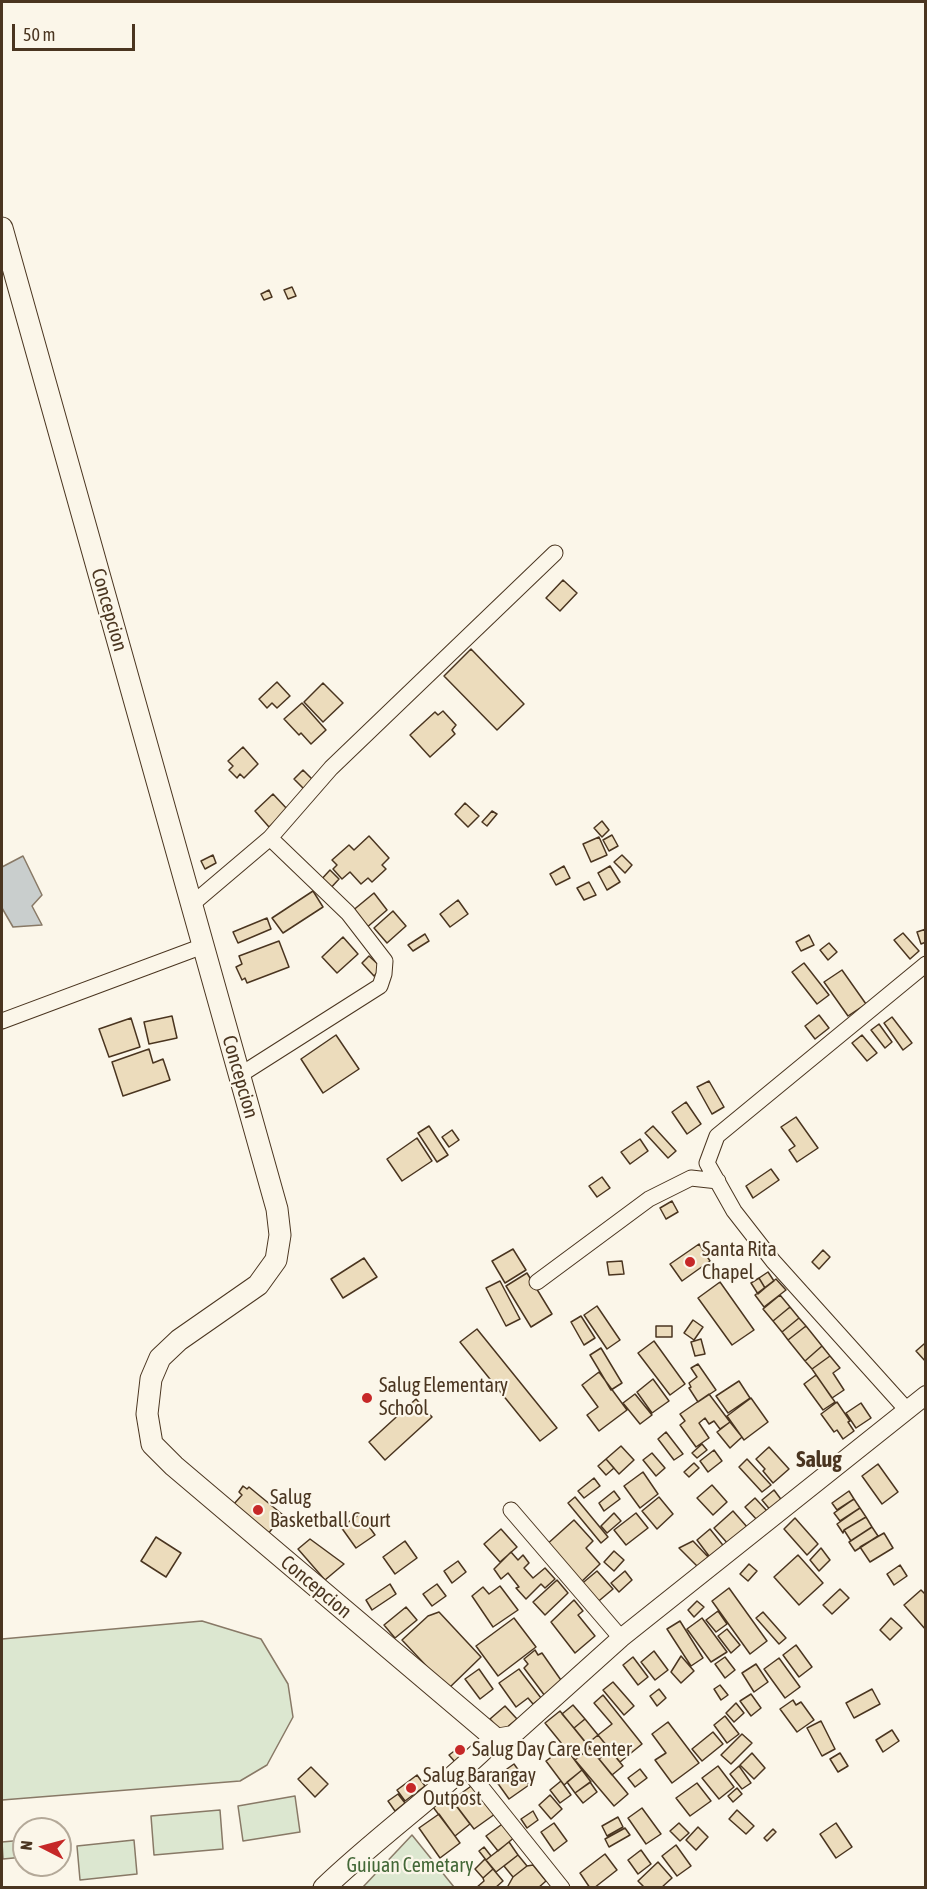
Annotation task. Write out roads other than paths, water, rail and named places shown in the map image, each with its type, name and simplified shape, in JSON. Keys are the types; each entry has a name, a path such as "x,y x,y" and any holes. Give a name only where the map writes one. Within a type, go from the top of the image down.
{"main road":[{"name":"Concepcion","path":"2,228 277,1209 280,1235 276,1260 258,1285 179,1340 160,1358 151,1379 147,1414 152,1444 174,1466 495,1738"},
{"path":"324,1887 357,1856 465,1768 495,1738"}],"street":[{"path":"191,905 270,838 331,768 555,553"},
{"path":"240,1075 380,986 384,974 385,961 348,913 270,838"},
{"path":"2,1021 203,946"},
{"path":"907,1410 773,1261 734,1211 707,1163 717,1136 926,964"},
{"path":"537,1282 649,1199 691,1178 718,1181"},
{"path":"495,1738 513,1735 621,1638 926,1395"},
{"path":"511,1510 621,1638"},
{"path":"465,1768 562,1887"}],"place":[{"name":"Santa Rita Chapel","path":"690,1262"},
{"name":"Salug Elementary School","path":"367,1398"},
{"name":"Salug Basketball Court","path":"258,1510"},
{"name":"Salug Day Care Center","path":"460,1750"},
{"name":"Salug Barangay Outpost","path":"411,1788"}],"district":[{"name":"Salug","path":"819,1460"}],"park label":[{"name":"Guiuan Cemetary","path":"410,1866"}]}
